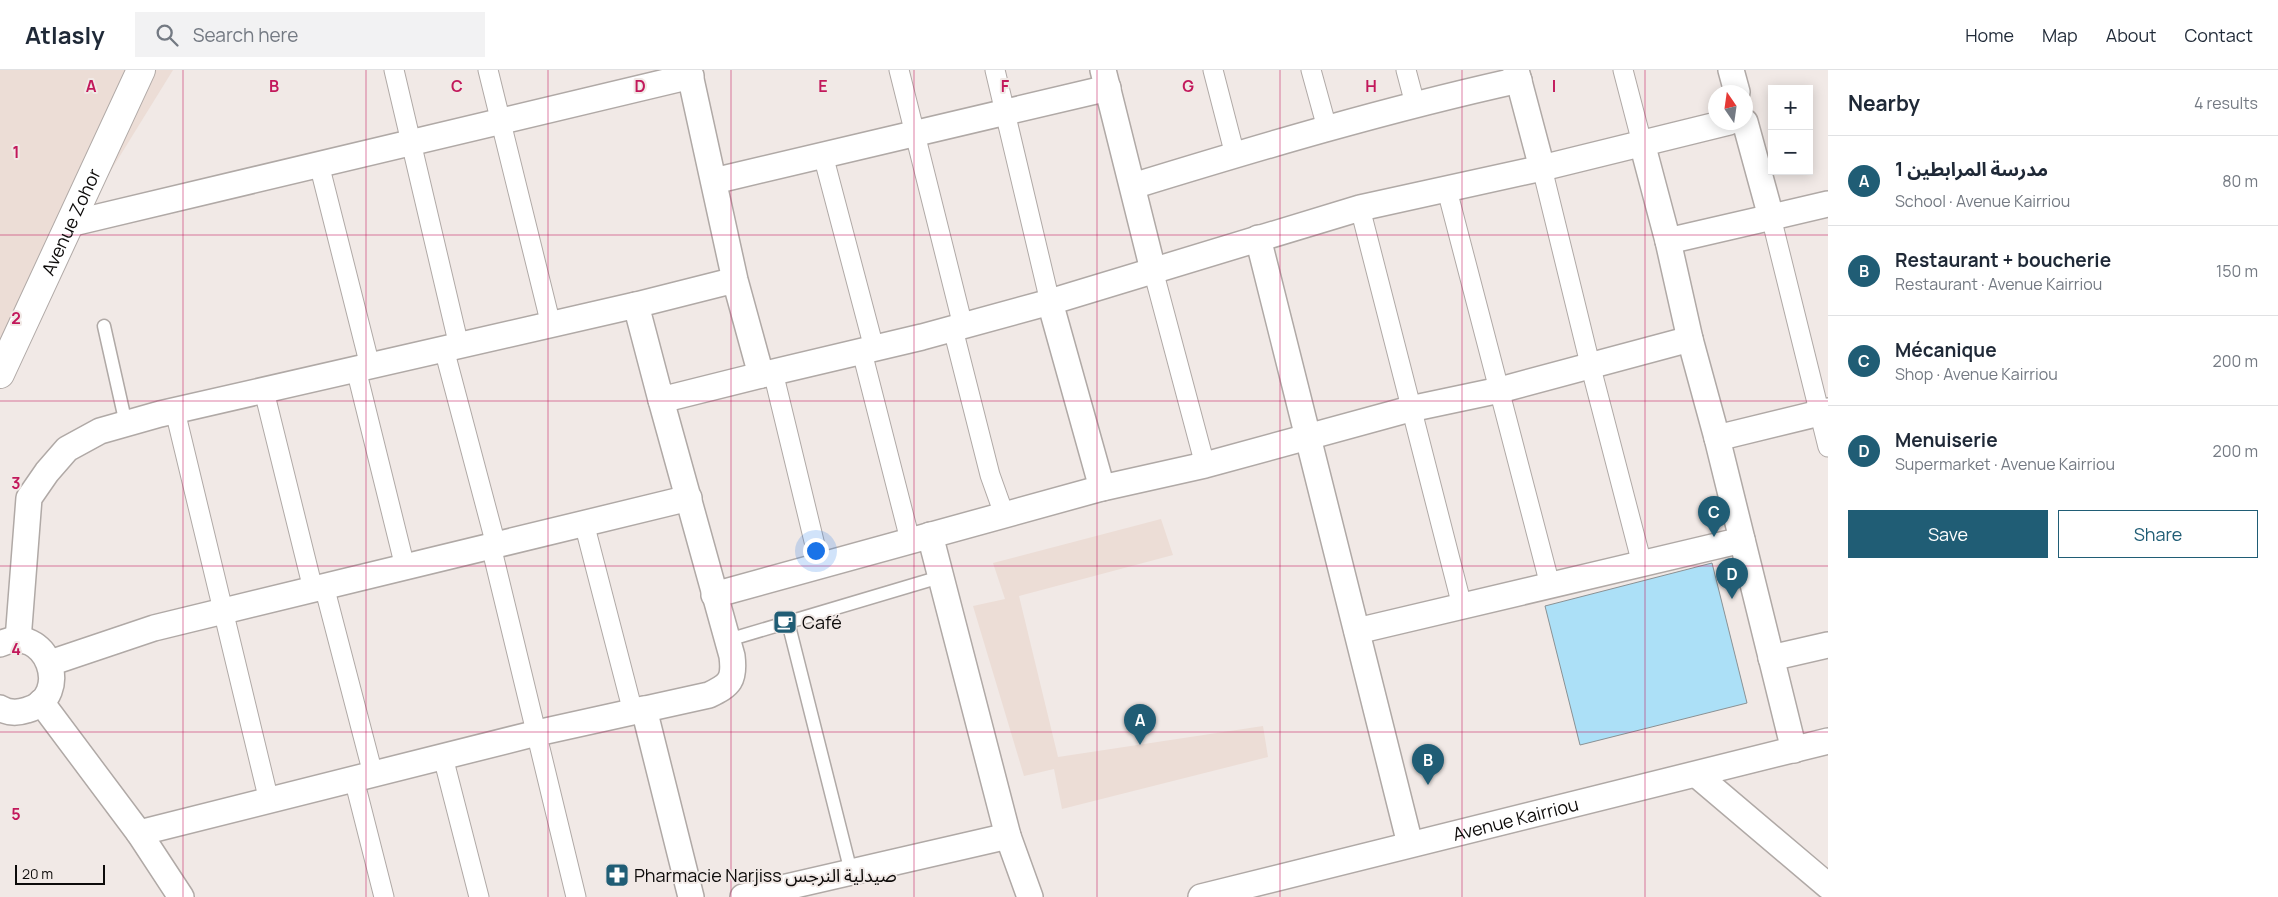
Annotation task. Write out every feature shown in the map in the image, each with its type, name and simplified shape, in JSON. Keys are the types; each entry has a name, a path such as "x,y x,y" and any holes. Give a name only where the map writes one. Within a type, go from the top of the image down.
{"main road":[{"name":"Avenue Zohor","path":"0,374 141,70"}],"street":[{"path":"394,70 493,545 576,897"},
{"path":"488,70 551,325"},
{"path":"899,70 915,133 986,461 1005,516"},
{"path":"995,70 1050,302 1102,488"},
{"path":"1213,70 1234,155"},
{"path":"1311,70 1327,128"},
{"path":"1406,70 1414,104"},
{"path":"1623,70 1668,241 1690,339 1717,438 1794,750"},
{"path":"1731,70 1735,85"},
{"path":"69,224 410,143 690,73 736,280 767,374 820,566"},
{"path":"1133,186 1327,128 1517,75 1642,564"},
{"path":"714,181 1005,112 1106,79 1153,270 1205,465"},
{"path":"662,400 868,350 1050,302 1360,208 1542,168 1708,127"},
{"path":"1747,130 1824,412 1828,447"},
{"path":"823,155 868,350 920,538 940,577 1008,836 1030,897"},
{"path":"320,164 405,567"},
{"path":"1447,190 1550,585"},
{"path":"1668,241 1828,204"},
{"path":"1360,208 1462,606"},
{"path":"1258,238 1306,436 1357,630 1410,844"},
{"path":"0,708 17,712 30,709 41,702 49,691 52,677 50,663 37,646 9,642 29,498 47,472 67,449 100,431 174,411 551,325 736,280"},
{"path":"139,833 537,733 708,695 722,689 730,682 734,670 728,640 714,595 636,305"},
{"path":"714,595 1102,488 1205,465 1410,408 1500,390 1590,364 1690,339"},
{"path":"264,391 319,588 363,777 384,897"},
{"path":"174,411 269,800"},
{"path":"1717,438 1824,412"},
{"path":"50,663 154,628 689,498"},
{"path":"584,523 691,897"},
{"path":"1357,630 1742,540"},
{"path":"1771,658 1828,645"},
{"path":"41,702 139,833 181,897"},
{"name":"Avenue Kairriou","path":"1201,897 1828,741"},
{"path":"443,757 479,897"},
{"path":"1697,775 1828,886"},
{"path":"743,897 1008,836"}],"lane":[{"path":"104,326 126,424"},
{"path":"728,640 940,577"},
{"path":"788,622 851,872"}],"shaded area":[{"path":"0,70 173,70 0,350"},
{"path":"1161,519 1173,555 1019,596 1058,757 1263,726 1268,757 1062,809 1054,769 1024,776 973,606 1005,599 993,563"}],"building":[{"path":"1712,563 1747,703 1580,745 1545,606"}],"place":[{"name":"Mécanique","path":"1714,537"},
{"name":"Menuiserie","path":"1732,599"},
{"name":"Café","path":"785,622"},
{"name":"مدرسة المرابطين 1","path":"1140,745"},
{"name":"Restaurant + boucherie","path":"1428,785"},
{"name":"Pharmacie Narjiss صيدلية النرجس","path":"617,875"}]}
